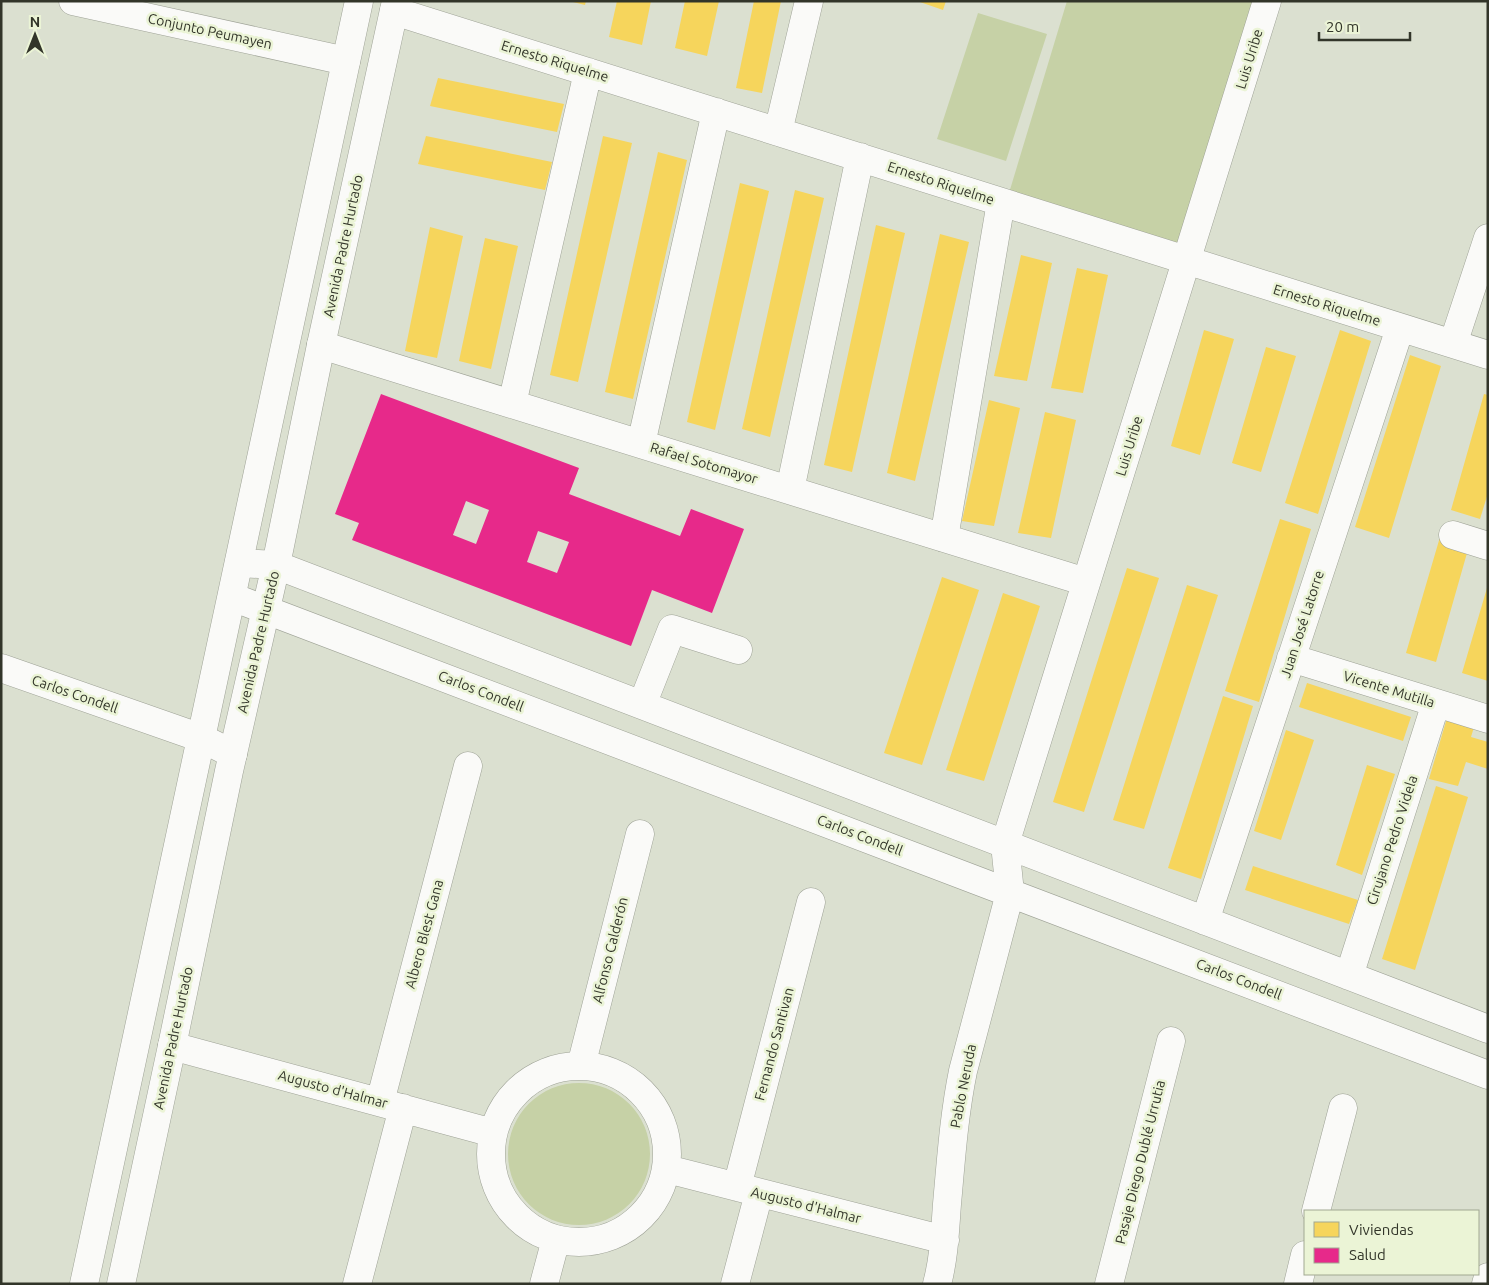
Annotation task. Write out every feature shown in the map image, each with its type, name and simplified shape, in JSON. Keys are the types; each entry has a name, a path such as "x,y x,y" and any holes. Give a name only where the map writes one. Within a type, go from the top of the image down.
{"street":[{"name":"Conjunto Peumayen","path":"73,1 346,61"},
{"path":"84,1284 359,1"},
{"path":"778,132 809,1"},
{"name":"Luis Uribe","path":"1010,893 1005,844 1267,1"},
{"name":"Ernesto Riquelme","path":"395,6 588,72 1488,355"},
{"name":"Avenida Padre Hurtado","path":"121,1284 233,754 276,565 321,345 395,6"},
{"path":"512,404 588,72"},
{"path":"641,444 716,112"},
{"path":"790,490 860,157"},
{"path":"944,538 1001,202"},
{"path":"1453,344 1488,238"},
{"name":"Juan José Latorre","path":"1205,921 1400,328"},
{"name":"Rafael Sotomayor","path":"321,345 1086,582"},
{"path":"1453,535 1488,546"},
{"path":"239,562 276,565 1488,1029"},
{"name":"Carlos Condell","path":"232,597 1488,1075"},
{"path":"642,705 672,629 738,650"},
{"name":"Vicente Mutilla","path":"1291,658 1488,719"},
{"name":"Carlos Condell","path":"1,668 201,738 233,754"},
{"name":"Cirujano Pedro Videla","path":"1349,976 1436,703"},
{"name":"Albero Blest Gana","path":"357,1284 392,1105 468,766"},
{"name":"Alfonso Calderón","path":"581,1066 640,834"},
{"name":"Pablo Neruda","path":"944,1282 945,1240 957,1101 1010,893"},
{"name":"Fernando Santivan","path":"735,1284 748,1190 811,902"},
{"name":"Pasaje Diego Dublé Urrutia","path":"1109,1284 1171,1041"},
{"name":"Augusto d'Halmar","path":"172,1046 493,1133"},
{"path":"581,1066 600,1068 618,1074 634,1084 648,1098 658,1114 665,1131 668,1150 667,1169 662,1187 653,1203 641,1217 627,1229 610,1237 574,1242 556,1239 540,1233 525,1224 513,1212 503,1199 496,1183 491,1167 491,1150 493,1133 499,1117 507,1102 519,1090 532,1079 548,1072 564,1067 581,1066"},
{"path":"1316,1210 1343,1108"},
{"name":"Augusto d'Halmar","path":"667,1169 945,1240"},
{"path":"544,1284 556,1239"},
{"path":"1298,1284 1304,1259"},
{"path":"1486,1284 1488,1277"}],"green space":[{"path":"1067,1 1256,1 1180,248 1009,193"},
{"path":"978,13 1047,34 1006,161 937,139"},
{"path":"579,1083 593,1084 606,1088 619,1095 629,1104 638,1114 645,1127 649,1140 649,1168 645,1181 638,1194 629,1204 619,1213 606,1220 593,1224 579,1225 565,1224 552,1220 539,1213 529,1204 520,1194 513,1181 509,1168 508,1154 509,1140 513,1127 520,1114 529,1104 539,1095 552,1088 565,1084"}],"building: Viviendas":[{"path":"569,1 586,1 585,5"},
{"path":"617,1 651,1 642,45 609,37"},
{"path":"685,1 719,1 707,56 675,48"},
{"path":"754,1 781,1 762,93 736,88"},
{"path":"917,1 946,1 943,10"},
{"path":"438,78 564,104 557,132 430,106"},
{"path":"426,136 552,162 545,190 418,164"},
{"path":"603,136 632,143 578,382 550,375"},
{"path":"658,152 687,160 633,399 605,392"},
{"path":"740,183 769,191 715,430 687,422"},
{"path":"795,190 824,198 770,437 742,429"},
{"path":"876,225 905,233 852,472 824,465"},
{"path":"430,227 463,236 437,358 405,351"},
{"path":"940,234 969,242 915,481 887,473"},
{"path":"485,238 518,246 491,369 459,361"},
{"path":"1021,255 1052,263 1027,381 994,376"},
{"path":"1077,268 1108,275 1083,393 1051,388"},
{"path":"1204,330 1234,339 1200,455 1171,446"},
{"path":"1340,330 1371,341 1318,514 1285,503"},
{"path":"1266,347 1296,356 1261,472 1232,463"},
{"path":"1410,355 1441,366 1389,538 1355,527"},
{"path":"1484,394 1488,395 1488,493 1480,519 1451,510"},
{"path":"989,400 1020,408 994,526 962,521"},
{"path":"1045,412 1076,420 1051,538 1018,533"},
{"path":"1280,519 1311,529 1259,702 1225,691"},
{"path":"1440,537 1469,546 1436,662 1406,653"},
{"path":"1127,568 1159,578 1084,812 1053,802"},
{"path":"942,577 979,590 922,765 884,753"},
{"path":"1187,585 1218,595 1144,829 1113,820"},
{"path":"1488,588 1488,681 1462,673"},
{"path":"1003,593 1040,606 984,781 946,770"},
{"path":"1307,683 1411,717 1403,741 1299,707"},
{"path":"1223,696 1253,706 1201,879 1168,868"},
{"path":"1447,718 1474,727 1471,737 1488,742 1488,769 1466,762 1458,786 1429,779"},
{"path":"1286,730 1314,740 1281,840 1254,831"},
{"path":"1367,765 1395,774 1362,875 1336,865"},
{"path":"1436,786 1468,797 1415,970 1382,959"},
{"path":"1253,866 1358,900 1349,924 1245,890"}],"building: Salud":[{"path":"381,394 579,468 569,494 680,536 691,509 744,529 712,613 652,590 631,646 352,540 359,523 335,514","holes":["466,501 489,510 476,544 453,535","538,531 569,542 557,573 527,562"]}]}
